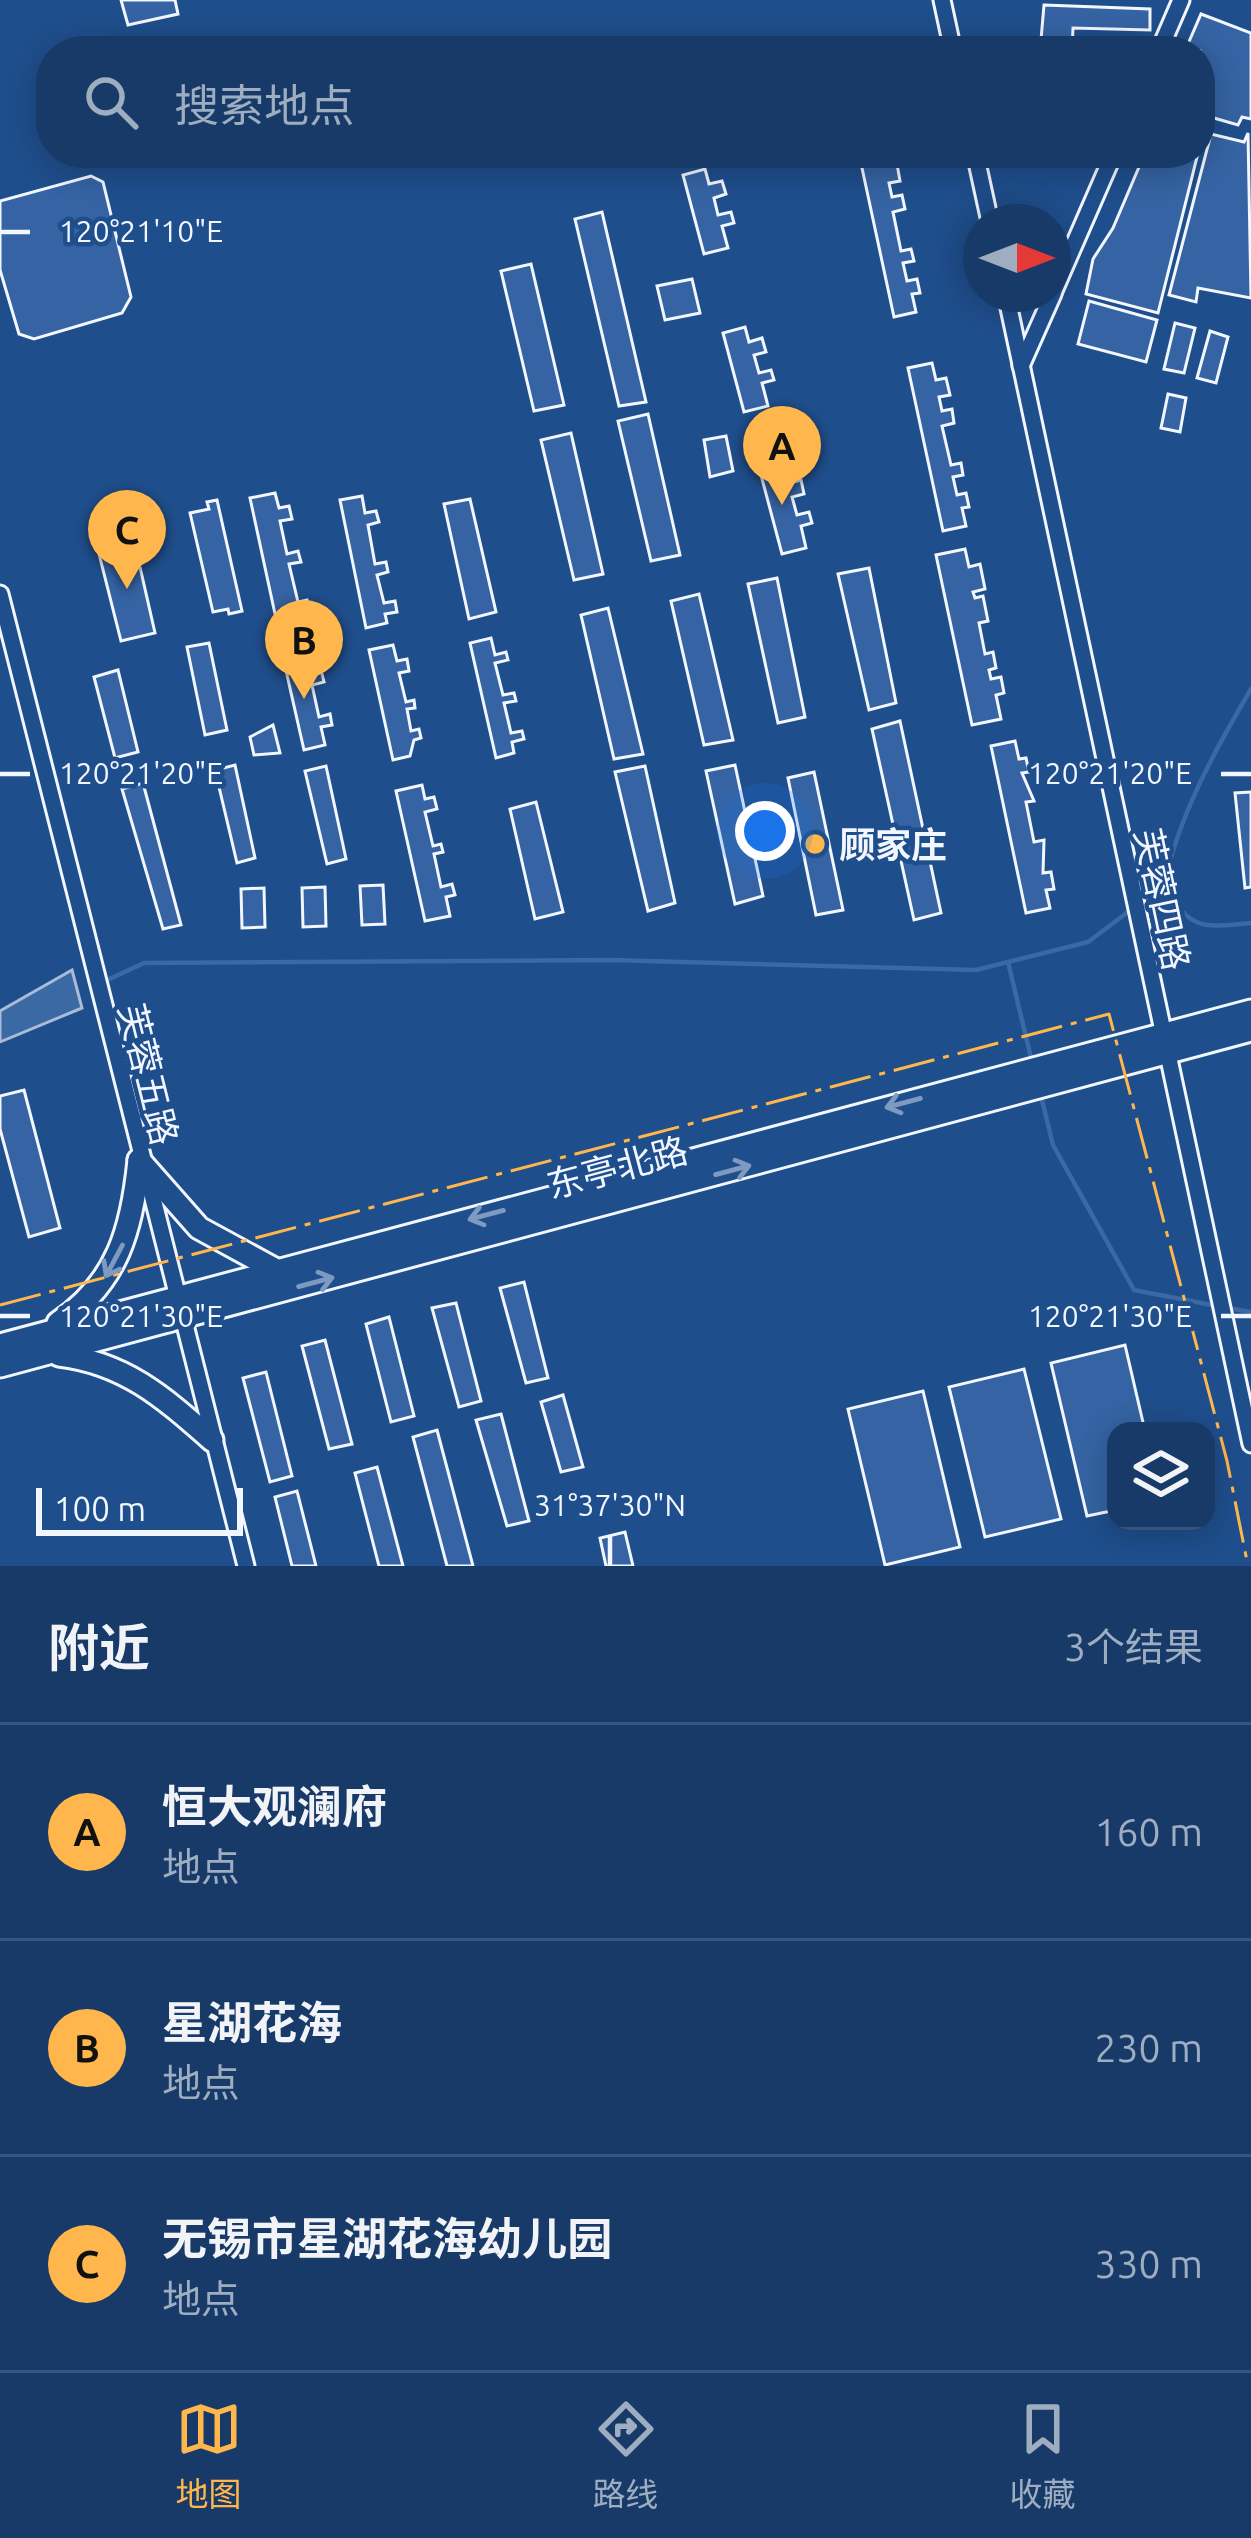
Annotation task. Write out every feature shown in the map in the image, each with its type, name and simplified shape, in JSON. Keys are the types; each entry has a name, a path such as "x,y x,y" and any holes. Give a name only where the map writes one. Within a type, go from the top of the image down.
{"main road":[{"name":"东亭北路","path":"177,1308 278,1270 1059,1073 1163,1044 1251,1011"},
{"name":"东亭北路","path":"1163,1044 1251,1030"},
{"name":"东亭北路","path":"0,1366 44,1344 1019,1083"},
{"path":"139,1160 199,1228 278,1270"},
{"path":"139,1160 133,1221 113,1268 44,1344 100,1360 151,1386 212,1440"},
{"name":"东亭北路","path":"0,1345 44,1344"}],"street":[{"path":"942,0 950,36"},
{"path":"1165,36 1181,0"},
{"path":"978,168 986,204"},
{"path":"1071,252 1108,168"},
{"name":"芙蓉四路","path":"1010,312 1251,1444"},
{"path":"1022,366 1045,312"},
{"name":"芙蓉五路","path":"0,594 139,1160 246,1566"}],"water":[{"path":"72,970 82,1008 0,1042 0,1011"}],"building":[{"path":"121,0 175,0 178,14 128,25"},
{"path":"1044,5 1150,9 1150,30 1073,28 1073,36 1041,36"},
{"path":"1201,14 1251,33 1251,119 1242,117 1238,125 1215,118 1215,36 1191,36"},
{"path":"1248,133 1251,298 1198,288 1196,302 1169,295 1202,168 1215,168 1215,135 1244,142"},
{"path":"862,168 898,168 900,181 889,183 892,197 902,195 905,209 893,212 901,251 911,249 914,261 903,263 907,281 917,279 920,293 912,294 916,312 894,317"},
{"path":"1139,168 1194,168 1158,313 1086,294 1093,259 1113,228"},
{"path":"705,169 709,184 722,181 726,194 714,198 718,215 731,212 734,223 722,226 728,248 704,254 683,175"},
{"path":"91,176 103,182 131,297 122,313 34,339 19,334 0,270 0,201"},
{"path":"602,212 646,402 619,406 575,219"},
{"path":"531,264 564,405 534,411 501,271"},
{"path":"692,279 700,313 665,320 657,286"},
{"path":"1089,301 1157,320 1146,362 1078,344"},
{"path":"1175,323 1195,328 1184,373 1164,369"},
{"path":"745,327 749,342 762,338 766,352 754,355 759,373 771,370 774,380 762,383 768,406 744,412 723,333"},
{"path":"1210,331 1228,337 1216,383 1197,378"},
{"path":"932,363 936,380 946,378 950,395 939,397 942,411 952,409 954,423 942,426 951,465 961,463 963,475 953,477 957,495 966,493 969,507 962,508 966,526 943,531 908,368"},
{"path":"1168,394 1186,398 1180,432 1161,428"},
{"path":"648,414 680,555 651,561 618,421"},
{"path":"571,433 603,574 574,580 541,440"},
{"path":"726,436 733,471 710,477 704,440"},
{"path":"783,469 787,484 801,480 804,494 792,497 797,515 809,512 812,523 801,526 806,548 782,554 761,475"},
{"path":"275,493 279,508 289,506 292,519 280,521 287,554 298,551 301,562 289,564 298,602 307,600 309,608 301,610 305,632 280,637 250,498"},
{"path":"362,496 365,513 376,511 379,522 368,525 375,564 386,562 388,572 377,575 384,603 395,601 397,612 385,614 387,623 366,628 340,500"},
{"path":"470,499 496,612 469,619 444,504"},
{"path":"217,500 242,611 229,614 228,609 213,612 190,513 209,509 207,502"},
{"path":"138,529 141,543 135,545 155,633 121,641 95,538"},
{"path":"965,549 969,567 980,564 985,589 973,592 975,598 983,596 988,621 979,623 985,654 993,652 996,668 989,670 991,679 1001,677 1004,693 996,695 1001,719 972,725 936,555"},
{"path":"869,568 896,703 869,710 838,574"},
{"path":"777,578 805,717 778,723 748,584"},
{"path":"699,594 733,740 704,745 671,601"},
{"path":"608,608 643,754 614,759 581,615"},
{"path":"491,638 495,655 506,652 508,660 495,663 503,695 514,693 516,701 504,703 511,733 522,731 524,739 512,742 514,753 496,758 470,643"},
{"path":"209,643 227,730 205,735 187,647"},
{"path":"393,645 397,661 407,659 409,671 399,673 406,702 414,700 415,708 407,709 411,731 419,729 421,738 414,740 410,756 393,760 369,650"},
{"path":"306,661 309,673 321,670 324,682 312,685 319,717 330,714 332,725 321,727 325,745 304,750 285,666"},
{"path":"118,670 138,752 115,758 94,677"},
{"path":"900,721 941,913 914,920 872,729"},
{"path":"273,725 280,753 254,755 250,737"},
{"path":"1015,741 1019,759 1026,758 1029,772 1022,773 1034,801 1026,802 1034,842 1044,840 1043,873 1051,872 1054,889 1046,890 1050,908 1026,913 991,746"},
{"path":"235,765 255,858 237,863 215,770"},
{"path":"735,765 763,896 735,904 706,771"},
{"path":"326,766 346,859 327,864 305,771"},
{"path":"645,766 675,903 648,911 615,772"},
{"name":"顾家庄","path":"814,772 843,910 816,915 788,778"},
{"path":"143,783 181,925 163,929 122,789"},
{"path":"422,785 425,799 434,797 437,809 425,812 433,846 441,844 443,852 434,854 441,887 452,884 455,895 446,897 450,916 425,921 396,791"},
{"path":"1251,792 1251,887 1245,888 1235,793"},
{"path":"536,802 563,912 535,919 510,809"},
{"path":"383,885 385,924 362,925 360,886"},
{"path":"325,887 326,926 303,927 302,888"},
{"path":"264,888 265,927 242,928 241,889"},
{"path":"24,1090 60,1228 29,1237 0,1129 0,1096"},
{"path":"524,1282 548,1378 526,1383 500,1288"},
{"path":"456,1303 481,1401 459,1407 432,1308"},
{"path":"389,1317 414,1416 391,1422 366,1324"},
{"path":"325,1340 352,1444 329,1449 302,1346"},
{"path":"1125,1345 1143,1422 1107,1422 1107,1512 1087,1516 1051,1363"},
{"path":"1024,1369 1061,1519 985,1537 949,1387"},
{"path":"266,1372 292,1476 270,1482 243,1378"},
{"path":"923,1391 960,1547 885,1565 848,1409"},
{"path":"563,1395 583,1467 561,1472 541,1402"},
{"path":"501,1414 529,1521 507,1526 476,1420"},
{"path":"437,1430 473,1566 447,1566 413,1437"},
{"path":"377,1467 403,1566 379,1566 355,1473"},
{"path":"297,1491 316,1566 292,1566 275,1497"},
{"path":"625,1532 633,1566 606,1566 600,1538"}],"waterway":[{"path":"1164,885 1189,808 1251,689"},
{"path":"103,982 144,963 611,960 976,970 1088,942 1164,885 1182,911 1198,923 1251,923"},
{"path":"1008,962 1032,1062"},
{"path":"1041,1096 1053,1145 1134,1290 1217,1306"},
{"path":"1228,1308 1251,1312"}],"power":[{"path":"0,1305 1109,1014 1227,1461 1248,1566"}],"place":[{"name":"恒大观澜府","path":"782,505"},
{"name":"无锡市星湖花海幼儿园","path":"127,589"},
{"name":"星湖花海","path":"304,699"},
{"name":"顾家庄","path":"815,844"}]}
